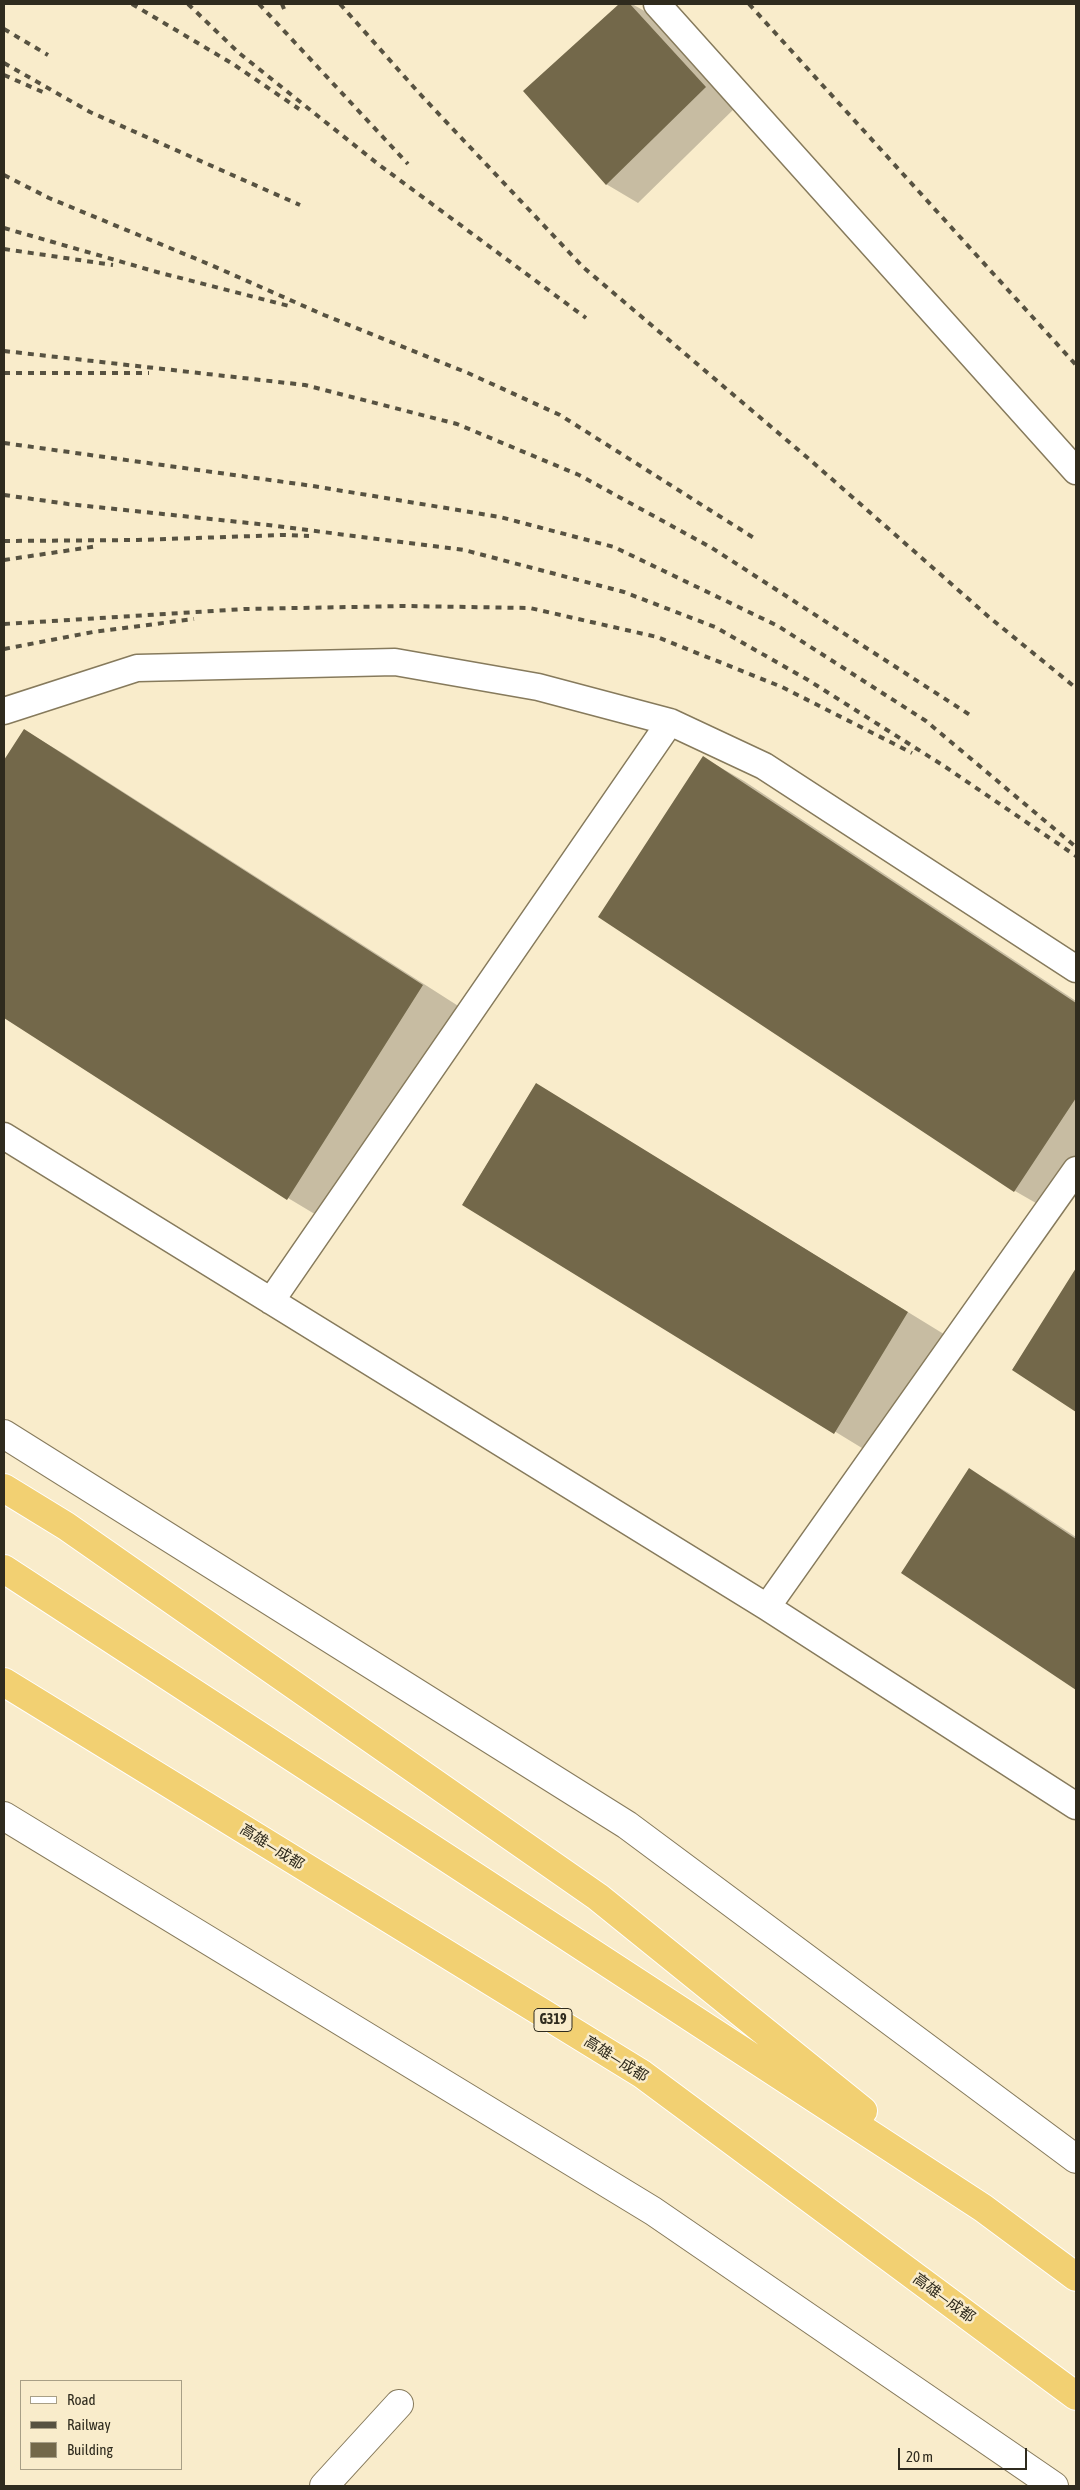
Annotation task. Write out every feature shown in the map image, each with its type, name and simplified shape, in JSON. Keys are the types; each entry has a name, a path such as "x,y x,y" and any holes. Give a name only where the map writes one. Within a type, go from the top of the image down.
{"highway":[{"path":"4,1488 74,1532 598,1897 983,2208 1076,2278"},
{"path":"4,1569 983,2208"},
{"name":"高雄—成都","path":"4,1682 642,2074 1076,2396"}],"street":[{"path":"4,1434 627,1825 1076,2159"},
{"path":"4,1816 653,2211 1054,2486"},
{"path":"324,2486 399,2404"}],"lane":[{"path":"657,4 1076,472"},
{"path":"4,711 137,668 395,662 538,686 670,722 764,766 1076,969"},
{"path":"271,1301 670,722"},
{"path":"4,1136 766,1607 1076,1806"},
{"path":"766,1607 1076,1170"}],"building":[{"path":"619,4 630,4 706,87 606,185 523,91"},
{"path":"24,729 423,985 287,1200 4,1018 4,760"},
{"path":"703,756 1076,1003 1076,1098 1014,1192 598,917"},
{"path":"536,1083 908,1312 834,1434 462,1205"},
{"path":"1076,1268 1076,1412 1012,1370"},
{"path":"969,1468 1076,1539 1076,1690 901,1573"}],"railway":[{"path":"132,4 233,64 299,109"},
{"path":"188,4 239,53 378,164 586,318"},
{"path":"259,4 408,164"},
{"path":"282,4 284,9"},
{"path":"340,4 419,93 583,267 809,459 989,617 1076,688"},
{"path":"749,4 1076,365"},
{"path":"4,29 48,55"},
{"path":"4,63 90,112 300,205"},
{"path":"4,75 45,93"},
{"path":"4,175 49,198 211,265 324,315 468,373 560,415 754,538"},
{"path":"4,228 157,272 293,307"},
{"path":"4,249 113,265"},
{"path":"4,351 305,385 457,424 579,475 712,548 973,717"},
{"path":"4,373 149,373"},
{"path":"4,443 313,486 500,517 614,547 778,626 926,721 1076,847"},
{"path":"4,495 68,504 268,525 464,550 624,592 715,627 808,680 944,766 1076,856"},
{"path":"4,541 309,536"},
{"path":"4,560 98,546"},
{"path":"4,624 244,609 405,606 530,608 657,637 782,687 912,753"},
{"path":"4,649 93,632 194,619"}]}
